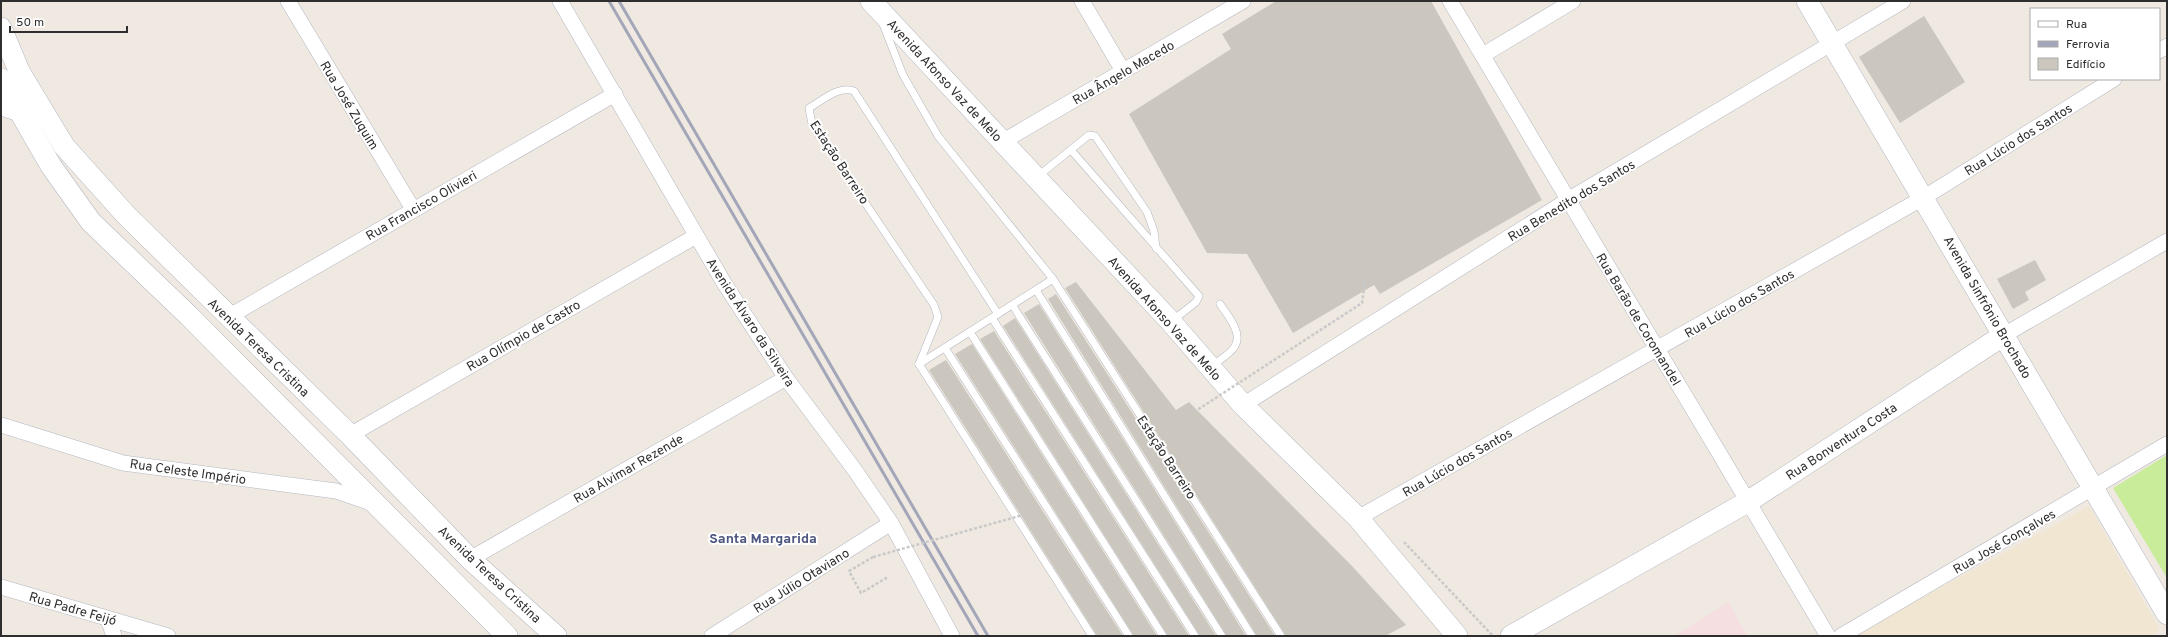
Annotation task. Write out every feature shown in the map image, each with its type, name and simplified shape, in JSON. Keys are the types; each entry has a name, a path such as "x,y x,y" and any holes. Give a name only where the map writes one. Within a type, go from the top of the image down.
{"main road":[{"name":"Avenida Sinfrônio Brochado","path":"1807,1 2167,614"},
{"name":"Avenida Afonso Vaz de Melo","path":"874,3 1035,178 1171,322 1209,368 1243,405 1358,518 1457,636"},
{"name":"Avenida Teresa Cristina","path":"1,28 20,73 64,146 126,215 228,317 350,435 470,559 556,636"},
{"name":"Avenida Teresa Cristina","path":"1,79 11,111 91,222 189,316 507,636"},
{"name":"Rua Bonventura Costa","path":"1511,636 1749,501 2004,335"}],"street":[{"name":"Rua José Zuquim","path":"288,1 413,209"},
{"name":"Avenida Álvaro da Silveira","path":"560,1 696,236 786,378 854,469 891,523 952,636"},
{"path":"1082,1 1123,71"},
{"name":"Rua Ângelo Macedo","path":"1002,142 1243,1"},
{"name":"Rua Barão de Coromandel","path":"1450,1 1828,636"},
{"path":"1482,55 1573,1"},
{"name":"Rua Benedito dos Santos","path":"1243,405 1568,200 1903,1"},
{"name":"Rua Lúcio dos Santos","path":"1358,518 1923,198 2112,80"},
{"name":"Rua Francisco Olivieri","path":"228,317 413,209 615,94"},
{"name":"Rua Olímpio de Castro","path":"350,435 696,236"},
{"name":"Rua Bonventura Costa","path":"2004,335 2167,241"},
{"name":"Rua Alvimar Rezende","path":"470,559 786,378"},
{"name":"Rua Celeste Império","path":"1,425 123,463 336,491 378,505"},
{"name":"Rua José Gonçalves","path":"1841,636 2167,444"},
{"name":"Rua Júlio Otaviano","path":"712,636 891,523"},
{"name":"Rua Padre Feijó","path":"1,587 168,636"},
{"path":"108,619 114,636"}],"lane":[{"name":"Estação Barreiro","path":"874,3 903,75 938,136 1053,279 1281,636"},
{"name":"Estação Barreiro","path":"919,364 938,317 934,305 812,124 810,108 841,89 848,88 854,91 1195,636"},
{"path":"1035,178 1089,135 1095,136 1147,212 1154,231 1156,248"},
{"path":"1070,150 1199,296 1196,302 1171,322"},
{"path":"1053,279 1013,306 919,364 1092,636"},
{"name":"Estação Barreiro","path":"1036,290 1252,636"},
{"path":"1209,368 1235,346 1237,336 1233,323 1220,304"},
{"path":"1013,306 1222,636"},
{"path":"970,332 1164,636"},
{"path":"945,348 1130,636"}],"path":[{"path":"1194,412 1362,303 1365,279"},
{"path":"888,577 861,593 849,571 873,557 1023,515"}],"shaded area":[{"path":"2089,506 2160,630 2150,636 1853,636"},
{"path":"1729,602 1747,636 1674,636"}],"green space":[{"path":"2167,455 2167,578 2113,488"}],"building":[{"path":"1276,1 1431,1 1542,200 1380,294 1374,285 1293,333 1247,254 1207,253 1129,114 1231,49 1222,34"},
{"path":"1924,16 1965,82 1900,123 1859,57"},
{"path":"2035,260 2046,280 2025,292 2029,300 2013,309 1997,279"},
{"path":"1076,282 1176,410 1189,402 1351,565 1406,625 1385,636 1286,636 1065,288"},
{"path":"1056,294 1275,636 1257,636 1048,299"},
{"path":"1039,304 1246,636 1227,636 1024,313"},
{"path":"1015,318 1216,636 1200,636 1003,326"},
{"path":"994,331 1189,636 1168,636 980,339"},
{"path":"972,344 1157,636 1134,636 955,354"},
{"path":"946,360 1123,636 1098,636 1096,634 929,370"}],"railway":[{"path":"609,1 978,636"},
{"path":"619,1 988,636"}],"district":[{"name":"Santa Margarida","path":"763,538"}]}
